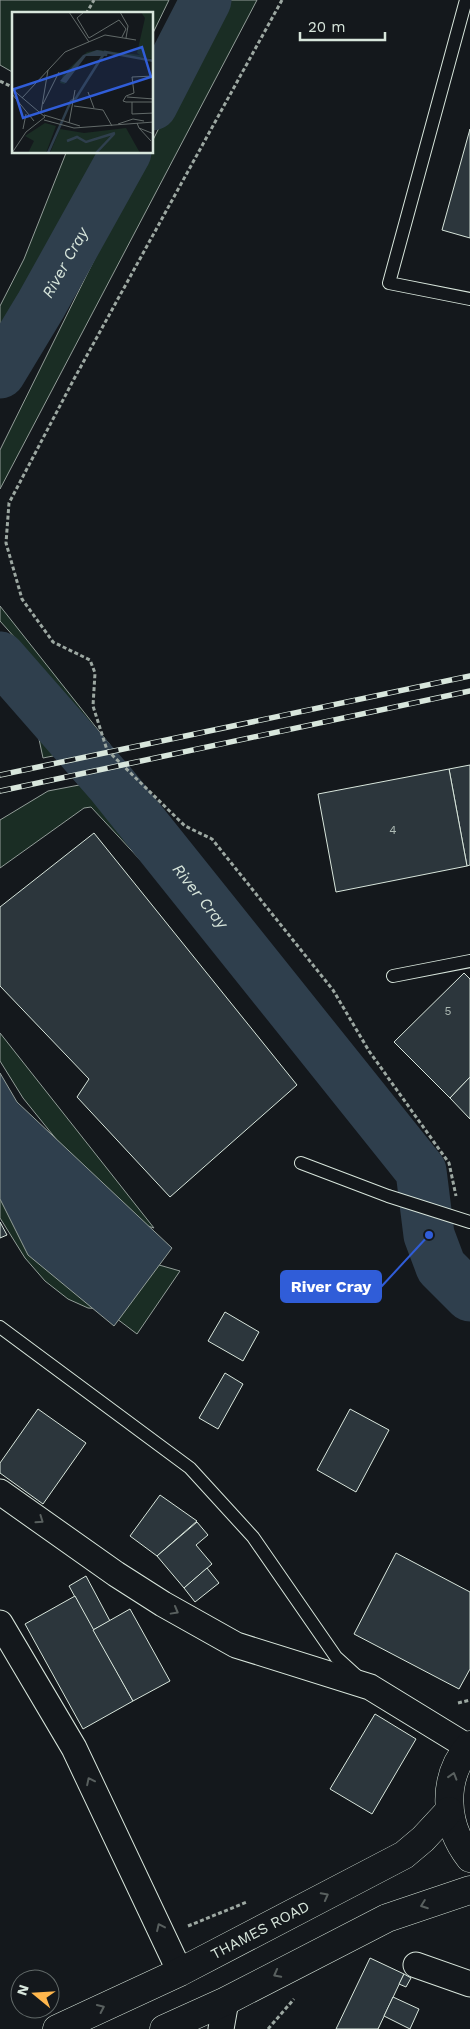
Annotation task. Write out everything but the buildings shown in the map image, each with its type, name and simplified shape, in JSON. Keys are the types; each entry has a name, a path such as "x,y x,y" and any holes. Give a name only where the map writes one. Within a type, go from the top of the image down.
{"main road":[{"path":"469,1746 457,1764 452,1779 449,1811 460,1844 470,1858"},
{"name":"THAMES ROAD","path":"57,2029 180,1972 404,1855 424,1839 449,1811"},
{"path":"164,2029 226,2001 387,1918 470,1890"}],"street":[{"path":"0,1492 116,1574 236,1645 370,1687 469,1746"},
{"path":"0,1623 74,1748 180,1972"},
{"path":"416,1965 470,1984"},
{"path":"221,2029 226,2001"}],"lane":[{"path":"466,0 389,283 470,299"},
{"path":"392,976 470,962"},
{"path":"301,1163 468,1222"},
{"path":"0,1327 190,1468 254,1537 336,1657 370,1687"}],"path":[{"path":"87,12 94,0"},
{"path":"282,0 74,379 10,503 6,543 22,599 53,642 90,660 95,673 93,706 107,750 185,826 212,839 333,990 369,1051 449,1162 459,1208 468,1222"},
{"path":"0,81 12,87"},
{"path":"458,1703 470,1700"},
{"path":"180,1930 253,1900"}],"green space":[{"path":"0,0 169,0 154,31 154,12 12,12 12,72 0,65"},
{"path":"222,0 257,0 0,489 0,450 147,154 154,154 154,138"},
{"path":"66,154 99,154 76,205 0,349 0,306 24,259"},
{"path":"0,606 110,745 0,621"},
{"path":"0,656 78,751 43,758 32,706 0,669"},
{"path":"100,781 278,1008 91,807 84,808 0,868 0,820 48,791"},
{"path":"0,1033 154,1228 119,1217 23,1098 0,1061"},
{"path":"0,1177 65,1238 180,1271 137,1334 104,1309 88,1308 68,1299 45,1281 25,1258 0,1218"}],"water":[{"path":"0,1073 17,1102 172,1248 114,1326 28,1255 0,1199"}],"waterway":[{"name":"River Cray","path":"154,101 206,0"},
{"name":"River Cray","path":"0,373 41,305 125,154"},
{"name":"River Cray","path":"0,657 112,785 421,1171 429,1235 441,1267 470,1296"}],"railway":[{"path":"0,775 470,676"},
{"path":"0,791 470,691"}],"place":[{"name":"River Cray","path":"429,1235"}]}
